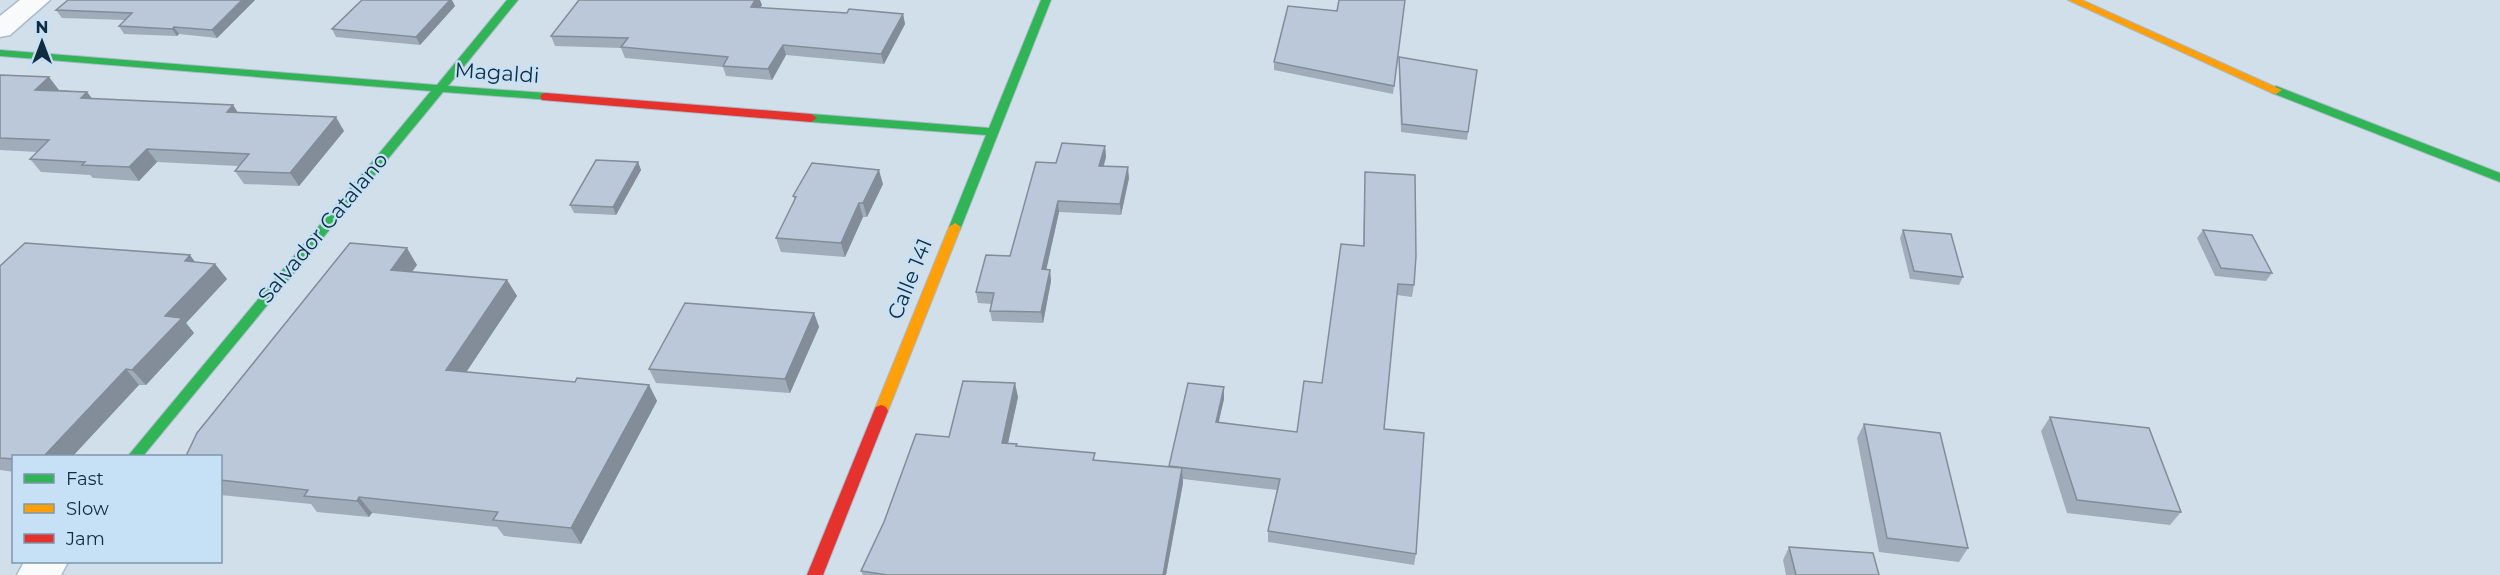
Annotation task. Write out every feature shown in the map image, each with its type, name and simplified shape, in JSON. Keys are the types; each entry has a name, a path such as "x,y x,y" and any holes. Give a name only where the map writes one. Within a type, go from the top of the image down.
{"street":[{"path":"0,29 37,0"},
{"name":"Salvador Catalano","path":"136,455 513,0"},
{"name":"Calle 141","path":"815,575 991,132 1046,0"},
{"path":"2073,0 2169,45 2391,137 2500,178"},
{"name":"Magaldi","path":"0,53 437,90 991,132"},
{"path":"37,575 46,563"}],"building":[{"path":"68,0 242,0 212,30 119,26 132,13 56,10"},
{"path":"362,0 450,0 416,37 332,29"},
{"path":"579,0 755,0 751,7 847,13 849,9 903,14 881,54 783,45 768,69 723,66 728,57 621,47 628,38 551,36"},
{"path":"1339,0 1405,0 1394,86 1274,62 1288,6 1337,11"},
{"path":"1399,57 1477,70 1468,132 1402,124"},
{"path":"0,75 49,77 35,90 87,92 81,98 233,105 227,112 336,117 290,173 235,171 249,154 147,149 129,167 30,159 49,140 0,138"},
{"path":"1062,143 1105,146 1099,166 1128,167 1120,204 1058,201 1042,269 1050,270 1041,312 990,311 994,293 976,292 986,255 1010,256 1036,162 1056,163"},
{"path":"596,160 638,162 613,207 570,205"},
{"path":"812,163 879,170 863,203 859,203 841,243 776,238 796,197 793,196"},
{"path":"1365,172 1415,175 1414,285 1398,284 1384,429 1424,433 1416,554 1268,531 1280,479 1169,466 1188,383 1224,387 1216,422 1297,432 1304,381 1322,383 1341,244 1364,246"},
{"path":"1903,230 1951,234 1963,277 1914,271"},
{"path":"2203,230 2252,235 2272,273 2221,268"},
{"path":"25,243 190,255 185,261 215,264 165,316 182,318 132,370 126,369 45,455 12,455 12,459 0,458 0,266"},
{"path":"350,243 407,248 391,270 507,280 446,370 575,382 577,378 649,385 571,528 493,520 498,512 359,497 357,501 304,496 308,490 222,480 222,455 186,455 197,433"},
{"path":"685,303 814,313 785,379 649,369"},
{"path":"963,381 1015,383 1002,443 1095,453 1093,460 1182,468 1163,575 888,575 861,571 884,522 916,434 949,437"},
{"path":"2050,417 2149,428 2181,512 2077,500"},
{"path":"1864,424 1940,433 1968,548 1887,538"},
{"path":"1789,547 1873,553 1879,575 1796,575"}],"traffic: fast":[{"path":"136,455 513,0"},
{"path":"955,227 1046,0"},
{"path":"0,53 546,97"},
{"path":"2276,90 2500,178"},
{"path":"811,118 991,132"}],"traffic: slow":[{"path":"2073,0 2276,90"},
{"path":"881,411 955,227"}],"traffic: jam":[{"path":"546,97 811,118"},
{"path":"815,575 881,411"}]}
